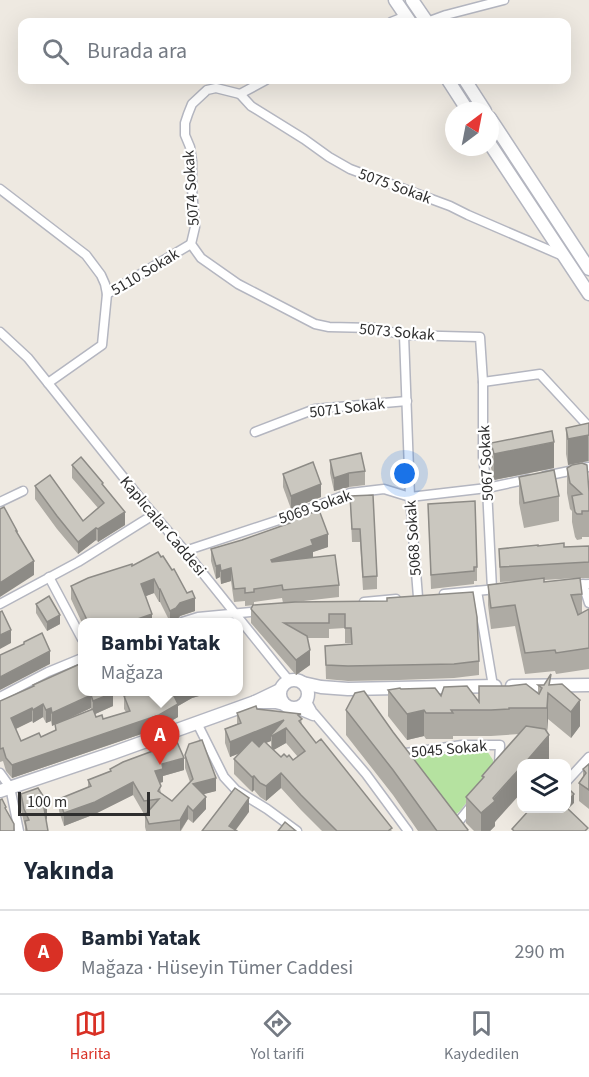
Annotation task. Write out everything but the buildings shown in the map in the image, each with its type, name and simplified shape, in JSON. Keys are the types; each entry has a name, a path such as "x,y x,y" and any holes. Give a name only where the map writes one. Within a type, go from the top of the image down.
{"main road":[{"path":"395,0 407,18"},
{"path":"412,0 424,18"},
{"path":"451,84 462,102"},
{"path":"468,84 479,102"},
{"path":"499,132 589,269"},
{"path":"498,156 589,294"},
{"path":"5,789 255,702 288,681 348,689 589,685"},
{"path":"255,702 302,706 308,693 307,689 297,681"},
{"path":"280,688 280,696 289,706"},
{"path":"306,700 348,689"}],"street":[{"path":"438,18 504,0"},
{"path":"240,94 259,84"},
{"name":"5074 Sokak","path":"240,94 216,88 207,90 192,104 185,123 185,135 192,161 195,227 191,244 201,258 238,284 315,324"},
{"name":"5075 Sokak","path":"240,94 250,106 350,169 450,206 564,256"},
{"path":"0,189 86,255 101,275 106,294"},
{"name":"5110 Sokak","path":"48,383 102,345 106,294 191,244"},
{"name":"5073 Sokak","path":"315,324 329,327 374,328 404,335 480,337"},
{"name":"Kaplıcalar Caddesi","path":"0,332 28,358 153,515 239,618"},
{"name":"5068 Sokak","path":"404,335 410,496 418,597"},
{"name":"5067 Sokak","path":"480,337 483,382 483,456 487,488 492,589"},
{"path":"483,382 540,374 589,427"},
{"name":"5071 Sokak","path":"255,432 315,409 407,401"},
{"name":"5069 Sokak","path":"185,551 291,516 350,493 384,489 410,496 487,488 589,467"},
{"path":"0,502 23,491"},
{"path":"0,604 78,562 153,515"},
{"path":"49,577 78,631"},
{"path":"559,585 586,584 589,603"},
{"path":"360,602 503,588"},
{"path":"477,591 493,686"},
{"path":"195,618 269,610"},
{"name":"Kaplıcalar Caddesi","path":"243,623 287,678 297,681"},
{"path":"0,697 48,672 78,660"},
{"path":"278,668 280,688"},
{"path":"306,700 312,711 366,774 408,831"},
{"path":"289,706 318,718"},
{"path":"197,723 224,777 237,790 297,831"},
{"name":"5045 Sokak","path":"406,763 398,754 462,745 500,745 498,772"},
{"path":"571,777 589,757"},
{"path":"0,772 19,831"},
{"path":"230,798 237,790"},
{"path":"448,817 458,828 477,799"}],"green space":[{"path":"487,751 493,760 493,768 454,816 412,762 416,756"}],"place":[{"name":"Bambi Yatak","path":"160,765"}]}
